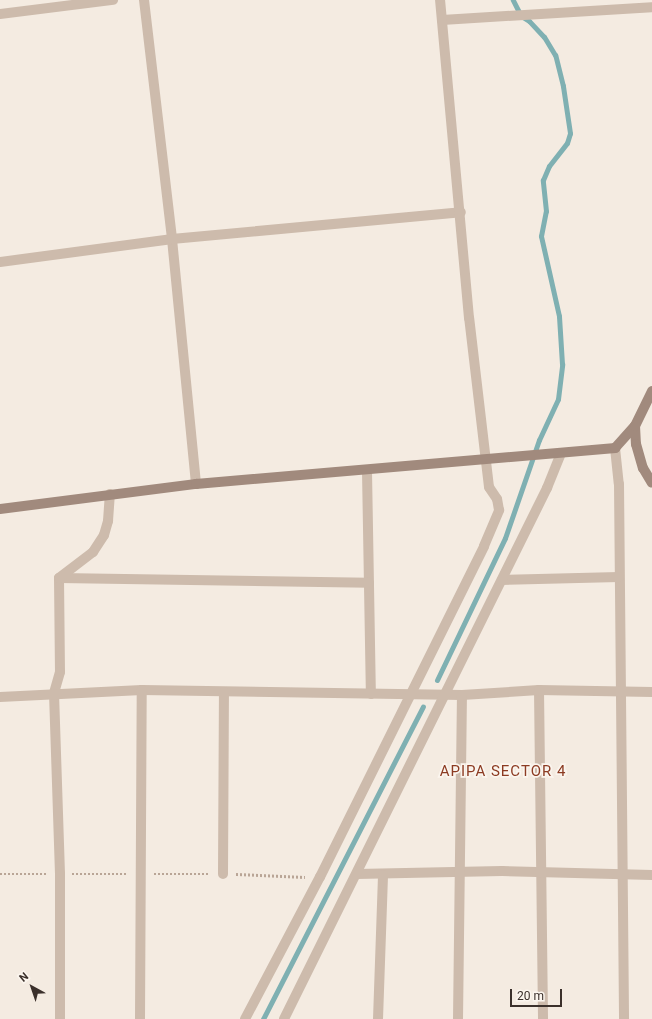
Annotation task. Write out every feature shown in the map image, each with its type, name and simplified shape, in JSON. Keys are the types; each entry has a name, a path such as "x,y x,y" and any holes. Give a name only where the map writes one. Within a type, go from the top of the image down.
{"street":[{"path":"0,14 113,0"},
{"path":"144,0 172,239 196,484"},
{"path":"245,1019 320,877 484,546 499,510 497,499 490,487 469,318 461,212 440,0"},
{"path":"442,20 652,7"},
{"path":"0,262 172,239 461,212"},
{"path":"0,509 196,484 561,454 615,448 635,426 652,391"},
{"path":"635,426 636,444 643,468 652,483"},
{"path":"615,448 619,484 619,693 622,709 624,1019"},
{"path":"284,1019 357,874 444,694 502,580 561,454"},
{"path":"367,470 372,694"},
{"path":"59,578 93,552 104,535 108,521 110,494"},
{"path":"59,578 369,583"},
{"path":"59,578 60,672 54,693 60,874 60,1019"},
{"path":"502,580 619,578"},
{"path":"0,697 54,693 142,690 462,695 539,690 619,693 652,692"},
{"path":"140,1019 143,874 142,690"},
{"path":"539,690 543,873 543,1019"},
{"path":"223,874 224,692"},
{"path":"458,1019 462,695"},
{"path":"357,874 652,874"},
{"path":"378,1019 383,875"}],"path":[{"path":"0,874 223,874 320,877"}],"waterway":[{"path":"437,680 505,538 539,440 558,399 562,364 559,316 541,236 546,211 543,180 549,166 567,143 570,133 563,86 555,55 544,37 529,21 521,16 513,0"},
{"path":"263,1019 423,707"}],"district":[{"name":"APIPA SECTOR 4","path":"503,772"}]}
